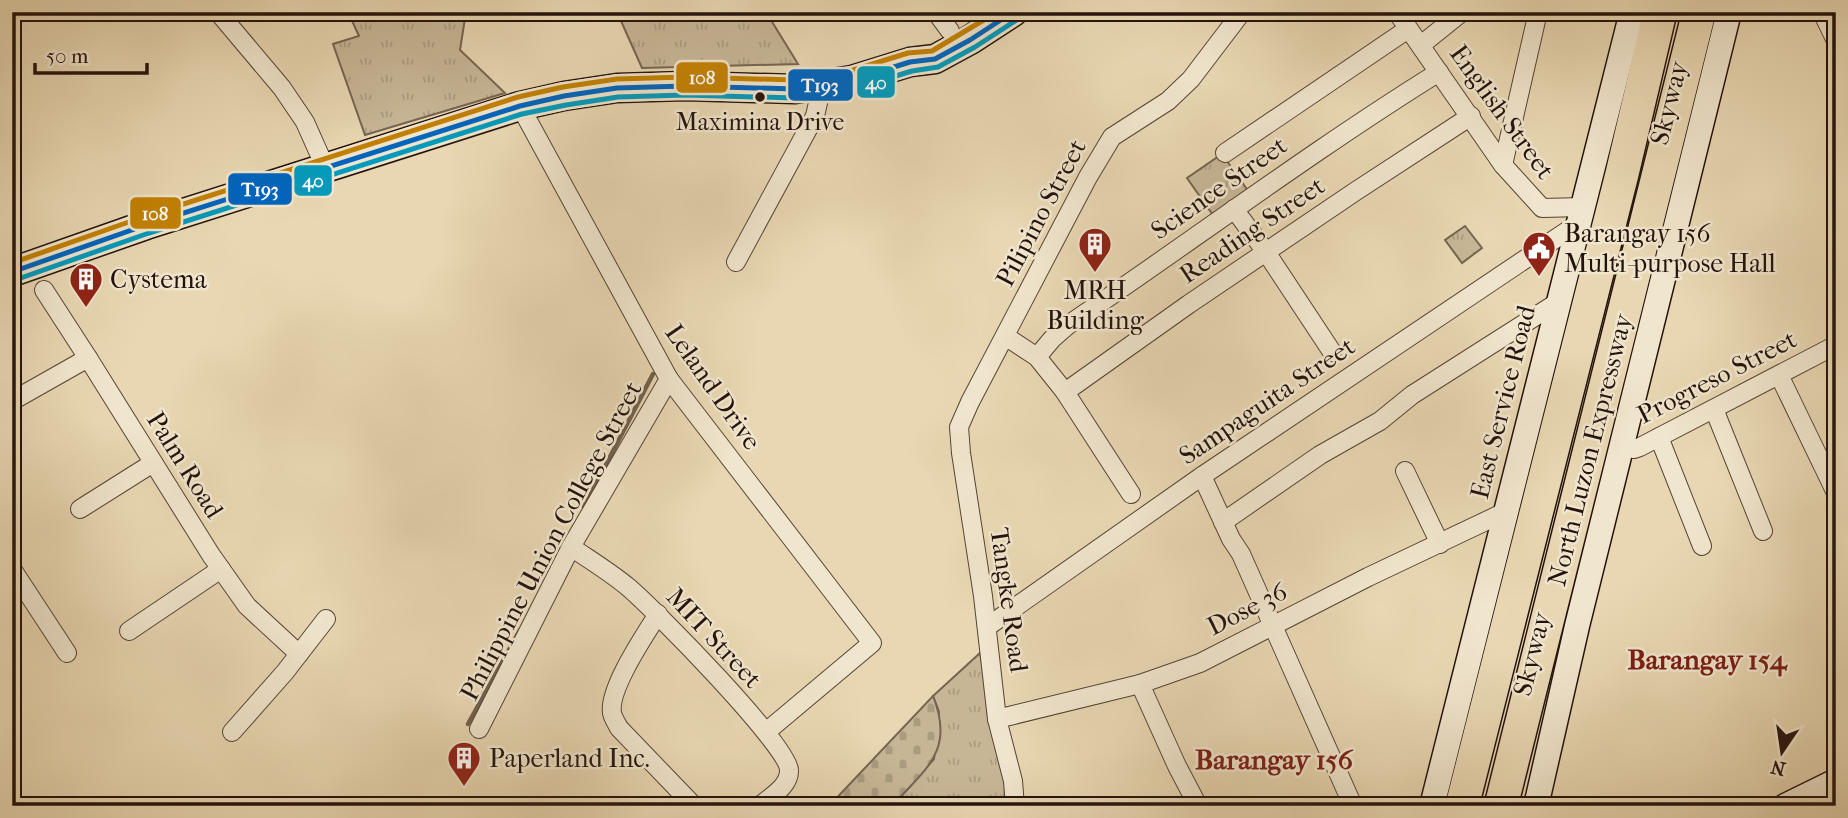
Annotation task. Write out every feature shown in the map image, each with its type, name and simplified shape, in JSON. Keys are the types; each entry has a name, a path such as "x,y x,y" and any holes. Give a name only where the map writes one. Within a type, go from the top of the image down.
{"highway":[{"name":"North Luzon Expressway","path":"1462,806 1660,12"},
{"name":"Skyway","path":"1471,806 1668,12"},
{"name":"Skyway","path":"1494,806 1692,12"},
{"name":"North Luzon Expressway","path":"1501,806 1699,12"}],"main road":[{"path":"910,62 927,45 943,22 981,12"},
{"path":"12,272 146,225 520,106 617,88 684,86 795,89 852,80 910,62 935,59 1013,12"}],"street":[{"path":"219,12 282,88 305,122 325,167"},
{"name":"Pilipino Street","path":"970,401 1088,177 1112,137 1168,101 1191,79 1242,12"},
{"name":"English Street","path":"1397,12 1503,165 1542,208 1581,215"},
{"path":"1421,45 1462,12"},
{"path":"1503,165 1538,12"},
{"name":"East Service Road","path":"1432,806 1632,12"},
{"path":"1536,806 1621,447 1729,12"},
{"path":"1822,12 1836,41"},
{"path":"1225,153 1408,29"},
{"name":"Science Street","path":"1037,357 1052,339 1068,326 1359,122 1439,72"},
{"path":"736,262 815,116 822,85"},
{"name":"Leland Drive","path":"520,106 669,379 872,643 766,732"},
{"name":"Reading Street","path":"1065,392 1266,252 1471,116"},
{"path":"1234,209 1332,352"},
{"name":"Sampaguita Street","path":"987,627 1581,215"},
{"name":"Palm Road","path":"44,290 221,569 247,606 299,654"},
{"path":"1223,522 1320,455 1380,421 1412,395 1558,302"},
{"path":"1005,336 1037,357 1065,392 1131,494"},
{"name":"Progreso Street","path":"1621,447 1634,449 1660,437 1836,345"},
{"path":"12,401 88,358"},
{"path":"1779,375 1836,493"},
{"name":"Philippine Union College Street","path":"479,729 571,547 669,379"},
{"name":"Tangke Road","path":"970,401 959,427 960,439 987,627 997,719 1013,781 1015,806"},
{"path":"1714,409 1763,531"},
{"path":"1660,437 1702,547"},
{"path":"80,509 153,463"},
{"path":"1405,471 1440,544"},
{"path":"1202,476 1241,554 1353,806"},
{"name":"Dose 36","path":"997,719 1140,684 1199,663 1507,511"},
{"name":"MIT Street","path":"571,547 626,585 658,614 766,732 786,759 790,769 784,786 760,806"},
{"path":"12,569 67,653"},
{"path":"129,631 221,569"},
{"path":"658,614 634,652 613,698 612,713 619,728 694,806"},
{"path":"232,732 326,619"},
{"path":"1140,684 1177,766 1199,806"},
{"path":"1785,806 1826,792"},
{"path":"12,804 20,806"}],"green space":[{"path":"348,12 466,12 460,50 505,93 365,135 333,44 359,36"},
{"path":"617,12 766,12 798,64 642,68"},
{"path":"1222,154 1251,195 1215,218 1187,178"},
{"path":"1465,226 1482,248 1462,263 1445,240"},
{"path":"980,653 1005,786 1004,806 893,806 934,759 939,712 933,696"},
{"path":"933,696 941,731 939,745 926,769 892,806 829,806"}],"waterway":[{"path":"584,507 653,374"},
{"path":"468,724 520,630"}],"transit line":[{"name":"108","path":"12,263 143,217 518,97 617,79 685,77 794,80 850,71 908,53 932,51 997,12"},
{"name":"T193","path":"12,272 146,225 520,106 617,88 685,86 795,89 852,80 910,62 935,59 1013,12"},
{"name":"40","path":"15,280 149,233 522,114 618,97 685,95 796,98 853,89 912,71 938,67 1018,19"}],"place":[{"name":"Maximina Drive","path":"760,97"},
{"name":"MRH Building","path":"1095,274"},
{"name":"Barangay 156 Multi-purpose Hall","path":"1539,278"},
{"name":"Cystema","path":"86,309"},
{"name":"Paperland Inc.","path":"464,788"}],"district":[{"name":"Barangay 154","path":"1707,659"},
{"name":"Barangay 156","path":"1274,759"}]}
